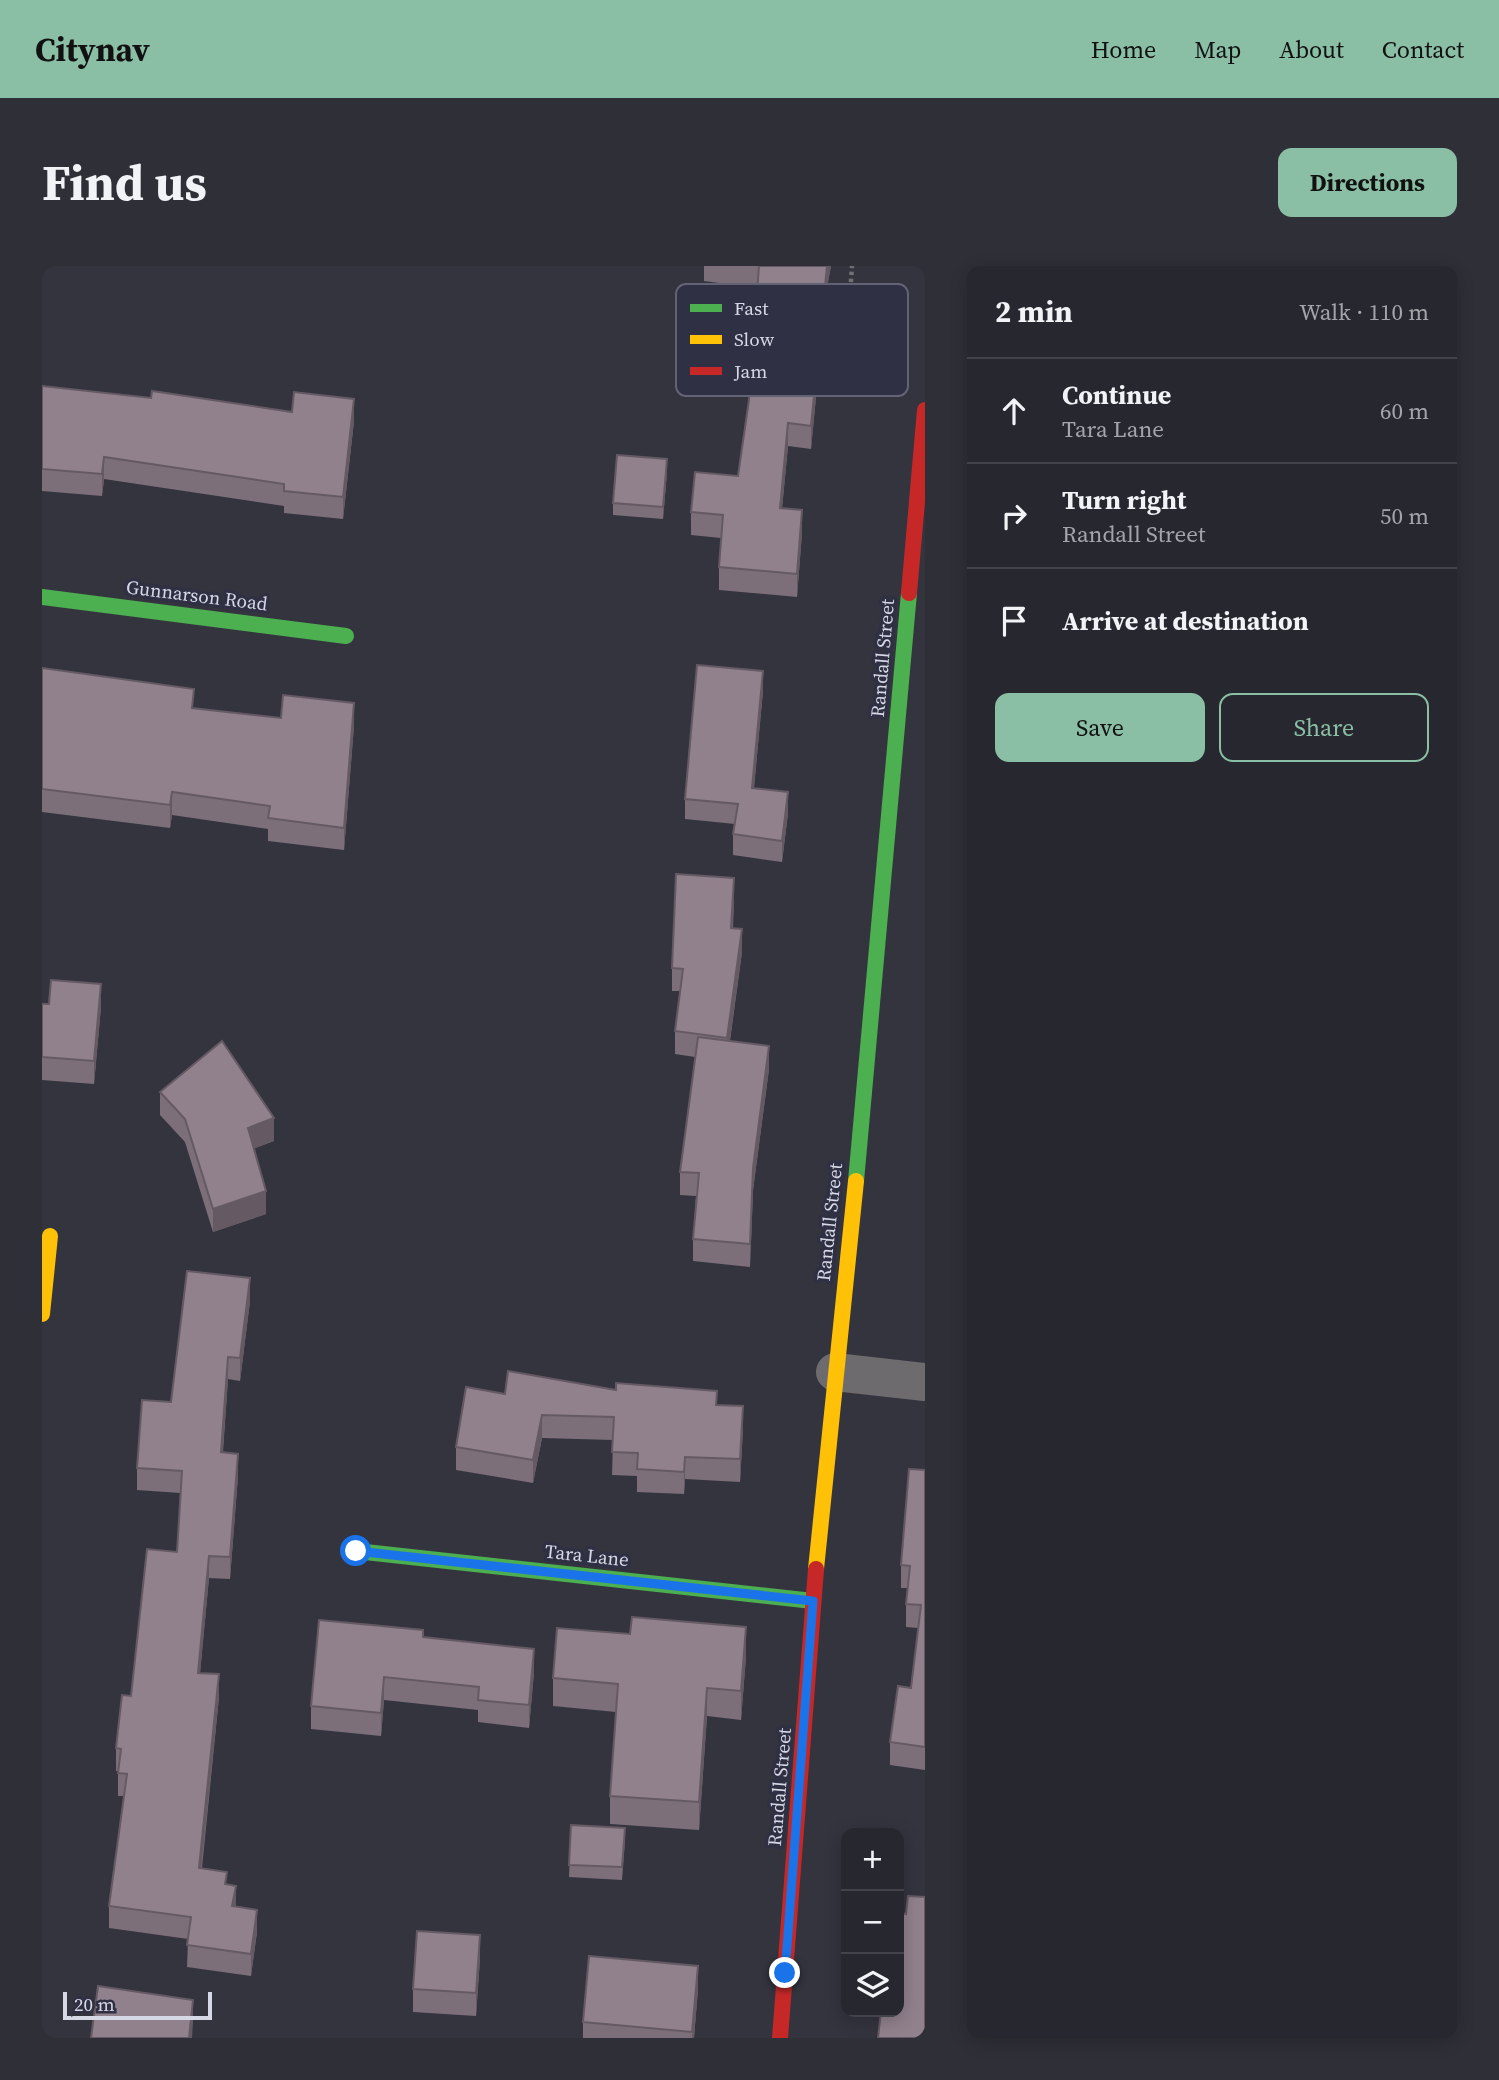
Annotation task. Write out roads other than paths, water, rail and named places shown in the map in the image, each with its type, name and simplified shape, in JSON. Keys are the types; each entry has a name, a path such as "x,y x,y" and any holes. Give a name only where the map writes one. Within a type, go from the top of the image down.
{"street":[{"name":"Randall Street","path":"780,2038 813,1601 869,1058 925,410"},
{"name":"Gunnarson Road","path":"42,597 346,636"},
{"path":"42,1314 50,1236"},
{"path":"835,1372 925,1382"},
{"name":"Tara Lane","path":"356,1551 813,1601"}]}
